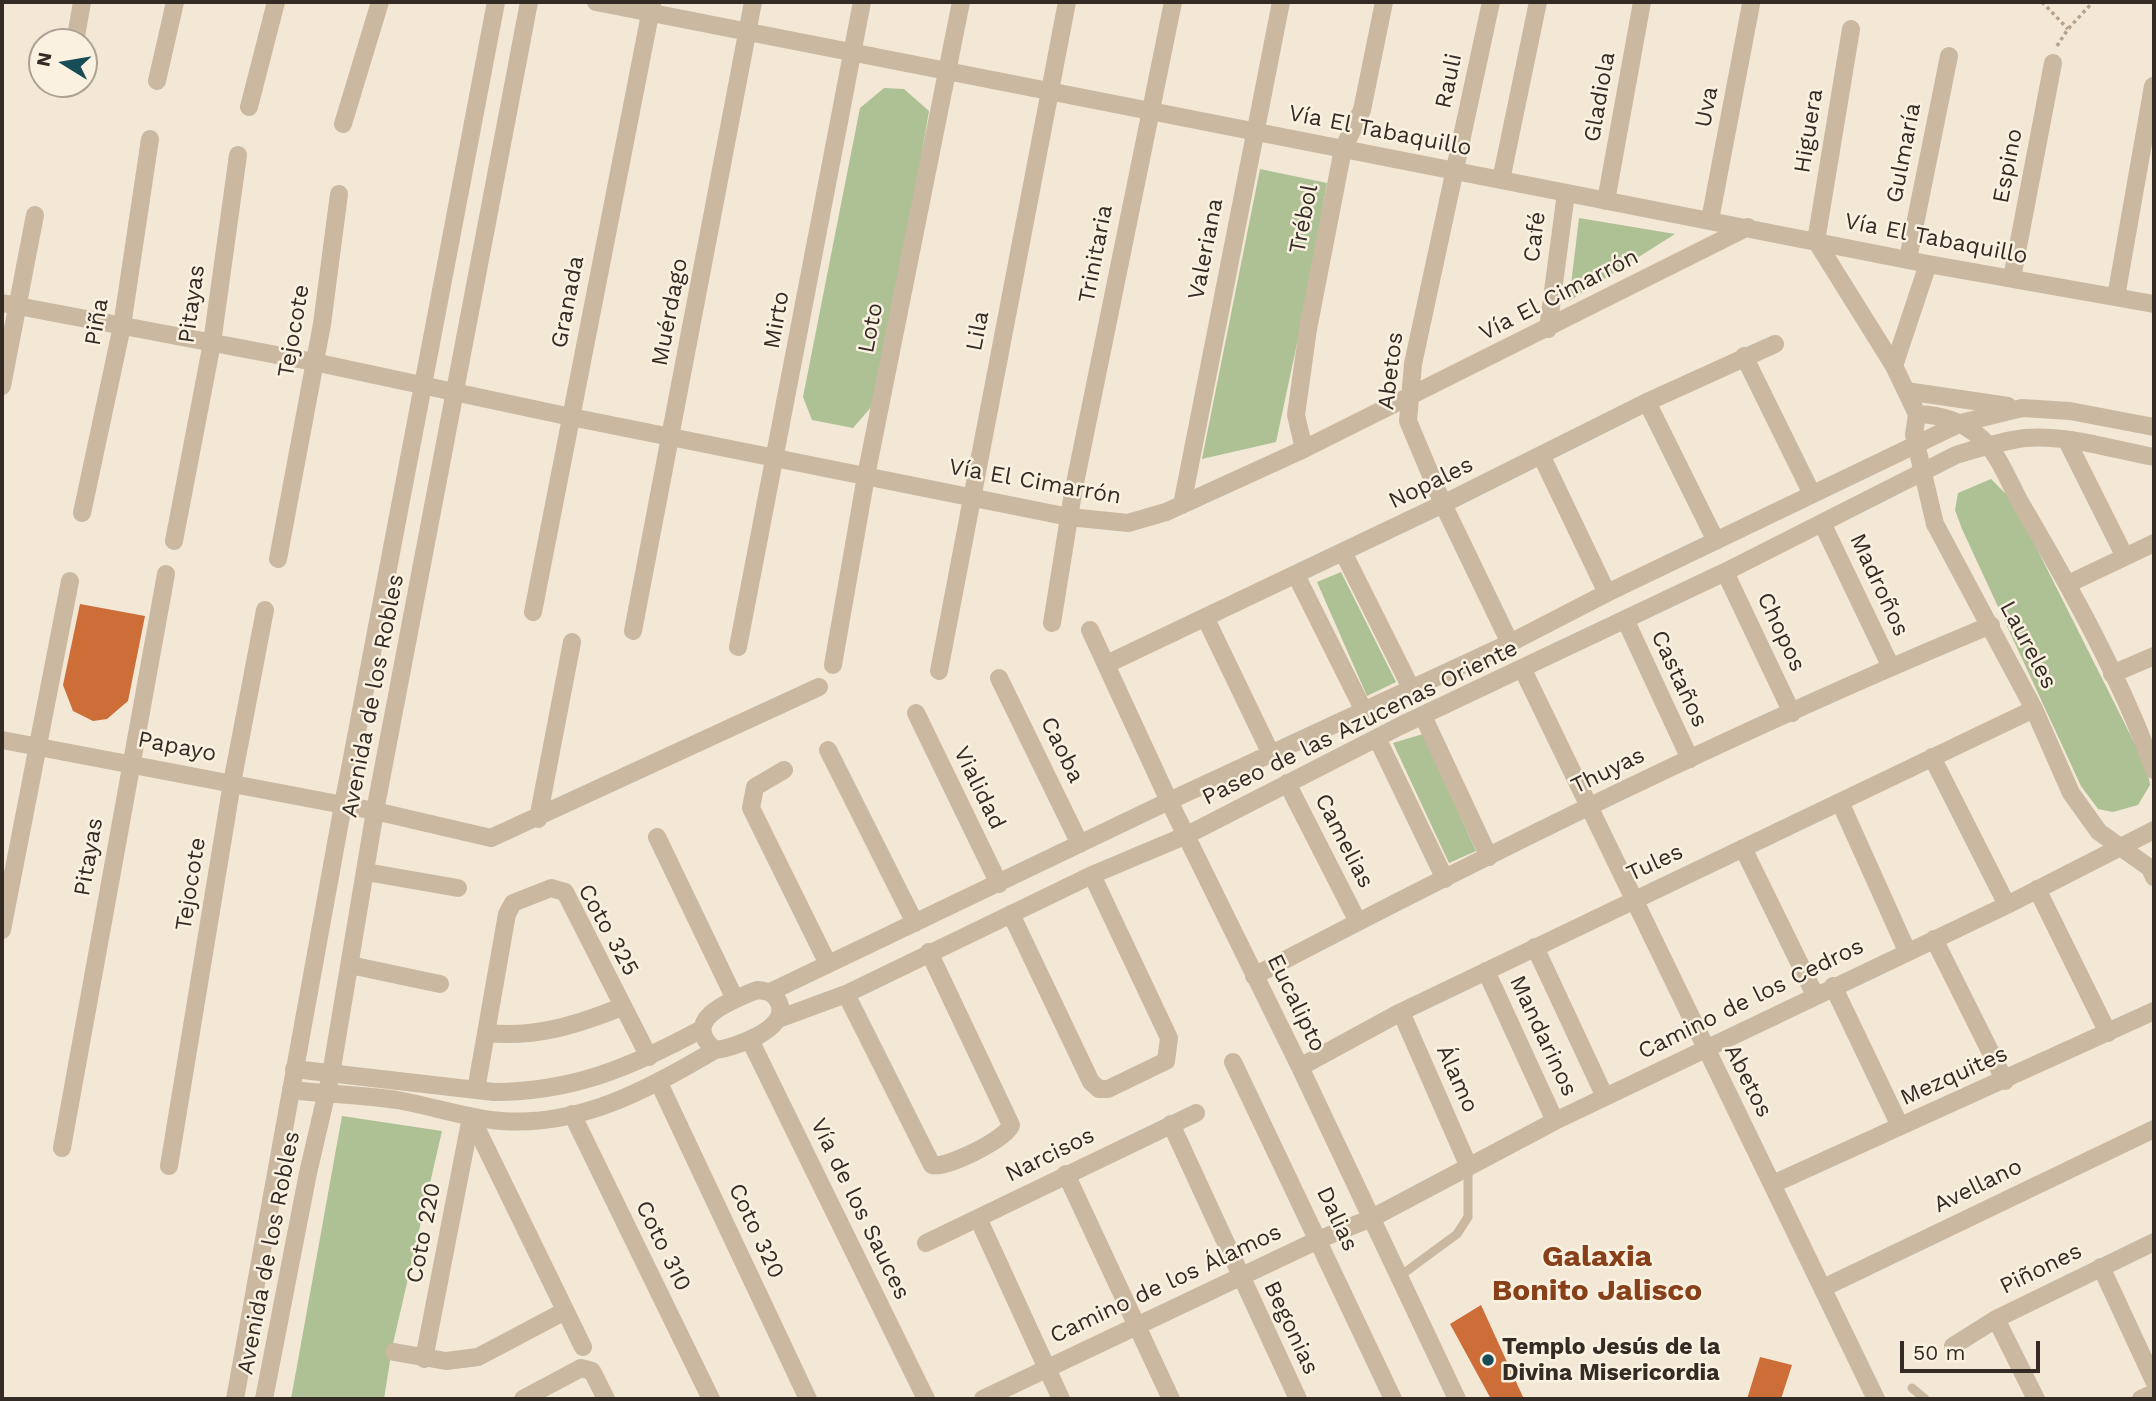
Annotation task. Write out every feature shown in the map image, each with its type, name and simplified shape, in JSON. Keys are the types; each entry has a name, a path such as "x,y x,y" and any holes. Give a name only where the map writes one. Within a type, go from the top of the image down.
{"street":[{"path":"77,28 82,2"},
{"path":"157,80 175,2"},
{"path":"249,107 276,2"},
{"path":"344,124 380,2"},
{"name":"Avenida de los Robles","path":"235,1399 343,805 496,2"},
{"name":"Avenida de los Robles","path":"264,1399 331,1074 375,811 529,2"},
{"name":"Vía El Tabaquillo","path":"596,2 651,7 947,71 1928,264 2154,304"},
{"name":"Muérdago","path":"633,631 753,2"},
{"name":"Mirto","path":"738,647 862,2"},
{"name":"Loto","path":"833,665 866,476 961,2"},
{"name":"Lila","path":"939,671 1067,2"},
{"name":"Trinitaria","path":"1052,623 1070,516 1173,2"},
{"name":"Valeriana","path":"1182,505 1253,131 1281,2"},
{"name":"Trébol","path":"1304,449 1297,425 1297,396 1343,149 1362,110 1384,2"},
{"name":"Rauli","path":"1455,171 1491,2"},
{"path":"1501,180 1538,2"},
{"name":"Gladiola","path":"1606,201 1642,2"},
{"name":"Uva","path":"1710,220 1751,4"},
{"name":"Granada","path":"533,612 651,7"},
{"name":"Higuera","path":"1816,241 1851,29"},
{"name":"Gulmaría","path":"1908,259 1949,56"},
{"name":"Espino","path":"2012,278 2053,63"},
{"path":"2116,298 2153,86"},
{"name":"Piña","path":"82,513 122,326 150,139"},
{"name":"Pitayas","path":"174,541 212,343 238,155"},
{"name":"Abetos","path":"1455,171 1409,396 1408,421 1443,505 1510,643"},
{"name":"Café","path":"1548,329 1566,193"},
{"name":"Tejocote","path":"278,559 322,324 339,194"},
{"path":"2,386 10,304 35,215"},
{"name":"Vía El Cimarrón","path":"10,304 314,362 571,417 1070,516 1109,523 1128,523 1148,519 1182,505 1304,449 1748,227"},
{"name":"Laureles","path":"1816,241 1894,366 1917,414 1916,446 1935,524 2034,709 2076,801 2099,832 2117,848 2153,866"},
{"path":"1894,366 1928,264"},
{"name":"Nopales","path":"1107,664 1443,505 1647,402 1775,344"},
{"path":"1744,356 1812,494"},
{"path":"1906,391 2022,408 2070,411 2154,427"},
{"path":"1647,402 1716,541"},
{"name":"Paseo de las Azucenas Oriente","path":"735,999 757,990 770,992 1169,801 1510,643 1607,593 1961,423 2022,408"},
{"path":"1917,414 1948,418 1961,423 1987,445 2068,584 2112,674 2154,770"},
{"name":"Paseo de las Azucenas Oriente","path":"750,1041 778,1019 846,994 1092,875 1187,835 1377,738 1823,525 1956,456 1987,445 2027,438 2067,441 2154,457"},
{"path":"2067,441 2125,557"},
{"path":"1541,455 1607,593"},
{"name":"Madroños","path":"1823,525 1891,667"},
{"path":"2068,584 2154,543"},
{"path":"1343,552 1411,688"},
{"name":"Chopos","path":"1725,572 1791,713"},
{"name":"Pitayas","path":"62,1148 166,574"},
{"path":"1296,575 1364,711"},
{"path":"2,930 40,747 70,581"},
{"name":"Tejocote","path":"169,1166 232,783 265,610"},
{"path":"1205,617 1271,754"},
{"name":"Castaños","path":"1625,619 1690,759"},
{"name":"Thuyas","path":"1255,976 1358,922 1690,759 1891,667 1991,625"},
{"name":"Eucalipto","path":"1090,629 1169,801 1300,1067 1457,1399"},
{"path":"538,819 572,642"},
{"path":"2112,674 2154,656"},
{"name":"Abetos","path":"1523,670 1592,807 1705,1050 1824,1288 1876,1399"},
{"name":"Caoba","path":"999,678 1080,844"},
{"name":"Papayo","path":"2,740 375,811 491,838 798,706 819,687"},
{"name":"Tules","path":"1300,1067 1401,1012 2034,709"},
{"name":"Vialidad","path":"916,713 999,884"},
{"path":"1423,716 1489,857"},
{"path":"1377,738 1445,879"},
{"path":"828,750 915,923"},
{"path":"1932,757 2007,905"},
{"path":"783,770 755,787 751,808 828,964"},
{"name":"Camelias","path":"1287,783 1358,922"},
{"path":"1840,802 1907,951"},
{"name":"Camino de los Cedros","path":"1372,1218 1555,1121 2007,905 2154,830"},
{"path":"657,837 735,999 706,1017 702,1029 705,1039 715,1050"},
{"path":"1743,848 1815,995"},
{"path":"366,872 458,888"},
{"path":"1012,914 1091,1082 1098,1089 1108,1089 1119,1084 1166,1061 1169,1038 1092,875"},
{"name":"Coto 325","path":"476,1090 507,914 513,903 551,888 565,892 649,1057"},
{"path":"2037,889 2108,1033"},
{"path":"1934,939 2005,1081"},
{"path":"1535,947 1605,1097"},
{"path":"846,994 932,1165 945,1165 1005,1136 1011,1125 929,953"},
{"path":"350,965 440,984"},
{"name":"Mandarinos","path":"1486,971 1555,1121"},
{"path":"1833,986 1899,1126"},
{"path":"770,992 781,1009 778,1019"},
{"name":"Coto 325","path":"487,1033 517,1036 546,1033 622,1007"},
{"name":"Mezquites","path":"1773,1184 2005,1081 2154,1011"},
{"name":"Álamo","path":"1401,1012 1468,1165"},
{"path":"294,1069 476,1090 526,1092 591,1079 649,1057 702,1029"},
{"path":"291,1090 396,1100 471,1117 526,1121 596,1109 659,1083 715,1050 750,1041"},
{"name":"Vía de los Sauces","path":"750,1041 926,1399"},
{"name":"Dalias","path":"1233,1062 1320,1239 1393,1399"},
{"name":"Coto 320","path":"659,1083 808,1399"},
{"path":"526,1092 526,1121"},
{"name":"Narcisos","path":"926,1243 1196,1113"},
{"name":"Coto 310","path":"572,1114 711,1399"},
{"path":"471,1117 583,1347"},
{"name":"Coto 220","path":"424,1359 471,1117"},
{"name":"Begonias","path":"1171,1124 1298,1399"},
{"name":"Avellano","path":"1824,1288 2154,1129"},
{"path":"1066,1174 1171,1399"},
{"path":"978,1217 1061,1399"},
{"name":"Camino de los Álamos","path":"983,1399 1320,1239 1372,1218"},
{"name":"Piñones","path":"1953,1346 1996,1319 2154,1241"},
{"path":"2101,1268 2154,1381"},
{"path":"394,1352 446,1361 478,1357 565,1311"},
{"path":"1996,1319 2036,1399"},
{"path":"523,1399 581,1367 587,1368 595,1375 606,1399"},
{"path":"2141,1399 2154,1393"}],"lane":[{"path":"1399,1276 1457,1234 1468,1217 1468,1165"},
{"path":"1912,1388 1925,1399"}],"path":[{"path":"2042,2 2068,29"},
{"path":"2053,63 2057,47 2068,29 2093,2"}],"green space":[{"path":"884,88 904,89 929,111 904,259 873,405 853,428 812,420 803,397 860,108"},
{"path":"1260,169 1327,183 1305,306 1276,442 1202,459"},
{"path":"1579,218 1675,234 1569,301"},
{"path":"1991,479 2010,498 2021,517 2147,768 2150,785 2138,805 2113,812 2098,809 2081,786 1962,529 1955,510 1958,493"},
{"path":"1341,572 1396,682 1367,696 1317,582"},
{"path":"1423,734 1476,851 1449,863 1393,743"},
{"path":"342,1116 442,1131 392,1348 384,1399 291,1399"}],"building":[{"path":"80,604 145,616 128,701 107,719 93,721 73,711 63,685"},
{"name":"Templo Jesús de la Divina Misericordia","path":"1481,1305 1523,1397 1519,1399 1491,1399 1450,1324"},
{"path":"1760,1357 1792,1365 1781,1399 1747,1399"}],"place":[{"name":"Templo Jesús de la Divina Misericordia","path":"1488,1360"}],"district":[{"name":"Galaxia Bonito Jalisco","path":"1597,1274"}]}
